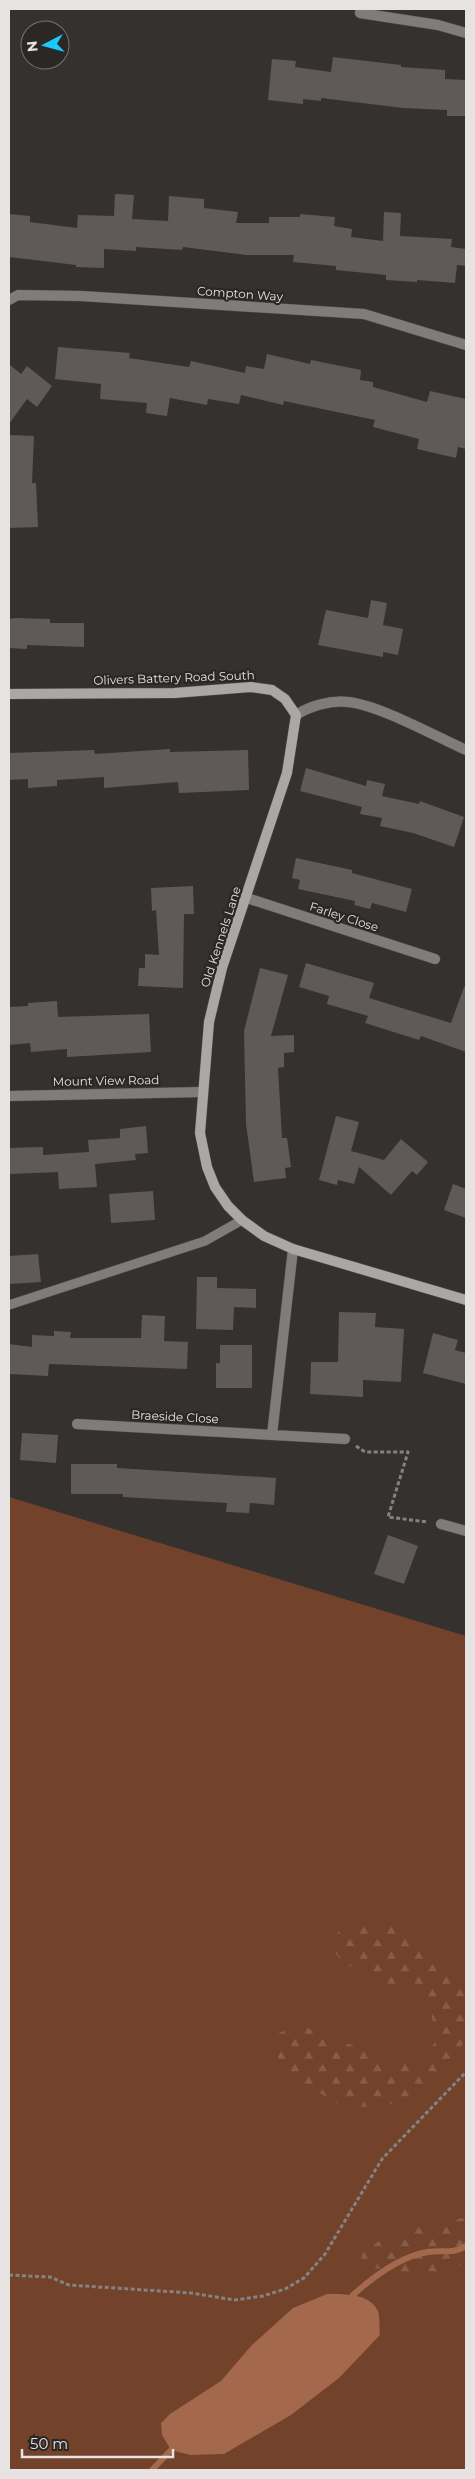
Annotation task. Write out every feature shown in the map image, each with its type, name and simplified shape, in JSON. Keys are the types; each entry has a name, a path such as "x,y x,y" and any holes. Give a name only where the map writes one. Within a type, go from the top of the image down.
{"street":[{"path":"361,11 438,25 466,33"},
{"name":"Compton Way","path":"9,300 18,295 81,296 364,314 466,345"},
{"name":"Olivers Battery Road South","path":"9,694 174,693 251,687 272,690 285,699 296,715"},
{"path":"296,715 315,706 347,702 370,707 466,750"},
{"name":"Old Kennels Lane","path":"296,715 294,739 287,773 247,898 222,968 209,1022 200,1133 207,1167 215,1186 242,1220 264,1236 293,1249 466,1300"},
{"name":"Farley Close","path":"247,898 434,959"},
{"name":"Mount View Road","path":"9,1096 204,1092"},
{"path":"272,1435 293,1249"},
{"name":"Braeside Close","path":"77,1424 345,1439"},
{"path":"441,1524 466,1532"}],"lane":[{"path":"9,1305 205,1241 242,1220"}],"path":[{"path":"345,1439 365,1452 408,1452 388,1518 441,1524"},
{"path":"9,2275 50,2277 69,2286 191,2293 235,2300 263,2296 285,2289 304,2278 325,2254 382,2159 466,2072"}],"green space":[{"path":"9,1497 466,1636 466,2470 9,2470"},
{"path":"381,1922 413,1937 440,1956 462,1983 466,2003 465,2040 455,2058 412,2094 382,2108 340,2105 298,2080 278,2058 279,2033 298,2024 398,2063 419,2060 431,2049 438,2036 430,2012 407,1991 373,1978 342,1962 329,1944 343,1926"},
{"path":"466,2216 466,2262 447,2273 415,2274 361,2266 362,2253 382,2239 410,2227 439,2227"}],"shaded area":[{"path":"327,2294 363,2298 374,2305 379,2313 380,2335 339,2378 291,2415 224,2454 190,2455 171,2450 162,2435 161,2423 170,2414 221,2381 251,2346 293,2308"}],"building":[{"path":"333,57 401,65 401,67 445,70 445,79 466,80 466,116 447,116 447,110 403,108 321,98 321,101 303,99 303,104 268,100 272,59 296,61 295,67 331,72"},
{"path":"115,194 134,195 132,219 168,221 169,196 204,199 204,208 238,212 236,223 269,223 269,217 300,217 300,214 335,217 334,226 352,229 351,237 383,241 384,212 401,213 400,236 452,239 451,247 466,249 466,266 457,265 455,283 386,280 386,275 336,270 336,266 293,262 294,255 247,255 183,247 182,250 136,247 136,251 104,249 104,268 76,267 76,265 9,257 9,214 30,216 30,222 77,228 78,215 114,216"},
{"path":"58,347 130,353 129,358 189,367 191,361 245,373 246,366 264,369 267,354 310,364 311,360 361,370 360,380 373,382 373,387 427,402 430,391 466,399 466,449 458,447 456,458 417,449 419,439 373,427 375,420 284,401 283,405 241,395 239,404 208,399 207,405 170,398 167,416 146,413 147,403 100,399 101,384 55,379"},
{"path":"9,364 21,374 27,366 52,386 37,407 27,399 9,424"},
{"path":"9,435 34,436 32,483 36,483 38,527 9,528"},
{"path":"371,600 387,603 383,625 403,629 398,655 383,652 383,657 318,645 326,610 368,618"},
{"path":"9,619 50,619 50,623 84,623 84,647 27,645 27,649 9,648"},
{"path":"170,749 170,752 248,750 249,790 179,793 178,782 104,788 104,777 57,780 57,786 28,788 28,779 9,780 9,753 94,750 95,754"},
{"path":"306,768 366,786 367,780 385,784 382,796 419,804 420,801 464,817 454,847 413,833 380,826 382,818 360,814 362,807 300,791"},
{"path":"296,858 352,870 352,873 412,889 406,912 372,903 370,909 354,905 355,901 298,889 300,880 292,878"},
{"path":"193,886 194,914 184,914 183,988 138,986 139,968 145,968 145,954 159,955 156,910 152,911 151,888"},
{"path":"306,963 374,983 369,998 451,1023 464,987 466,987 466,1052 421,1036 419,1040 365,1023 368,1016 327,1004 329,996 299,987"},
{"path":"260,968 288,975 271,1036 294,1035 294,1052 284,1053 284,1067 278,1068 282,1138 287,1138 291,1167 285,1168 286,1178 254,1182 246,1124 244,1031"},
{"path":"57,1001 58,1017 149,1014 151,1052 67,1057 67,1049 31,1052 30,1043 9,1045 9,1007 28,1006 28,1003"},
{"path":"336,1116 359,1122 351,1151 384,1160 401,1139 428,1162 417,1175 412,1171 391,1195 359,1167 354,1184 338,1180 337,1185 319,1180"},
{"path":"146,1126 148,1153 135,1154 136,1160 95,1164 97,1187 59,1189 58,1172 9,1174 9,1148 43,1147 43,1155 89,1152 88,1140 120,1138 120,1129"},
{"path":"453,1184 466,1189 466,1218 444,1210"},
{"path":"153,1191 155,1220 111,1223 109,1194"},
{"path":"38,1254 41,1282 9,1284 9,1256"},
{"path":"197,1277 217,1277 217,1288 256,1289 256,1308 234,1307 233,1330 196,1329"},
{"path":"339,1312 376,1313 375,1327 404,1329 401,1382 363,1380 363,1397 310,1394 311,1362 338,1362"},
{"path":"142,1315 165,1316 164,1341 188,1342 187,1369 49,1364 48,1376 9,1374 9,1344 32,1347 32,1335 54,1336 54,1331 71,1332 70,1338 141,1338"},
{"path":"433,1333 458,1340 455,1350 466,1353 466,1384 423,1373"},
{"path":"220,1345 252,1345 252,1388 216,1388 216,1363 220,1363"},
{"path":"22,1433 58,1435 56,1463 20,1460"},
{"path":"71,1464 117,1464 117,1468 276,1478 274,1505 250,1503 249,1513 226,1512 227,1503 123,1497 123,1494 71,1494"},
{"path":"388,1535 418,1546 404,1584 374,1574"}],"waterway":[{"path":"353,2295 369,2281 408,2258 428,2252 457,2250 466,2246"},
{"path":"152,2470 171,2450"}]}
